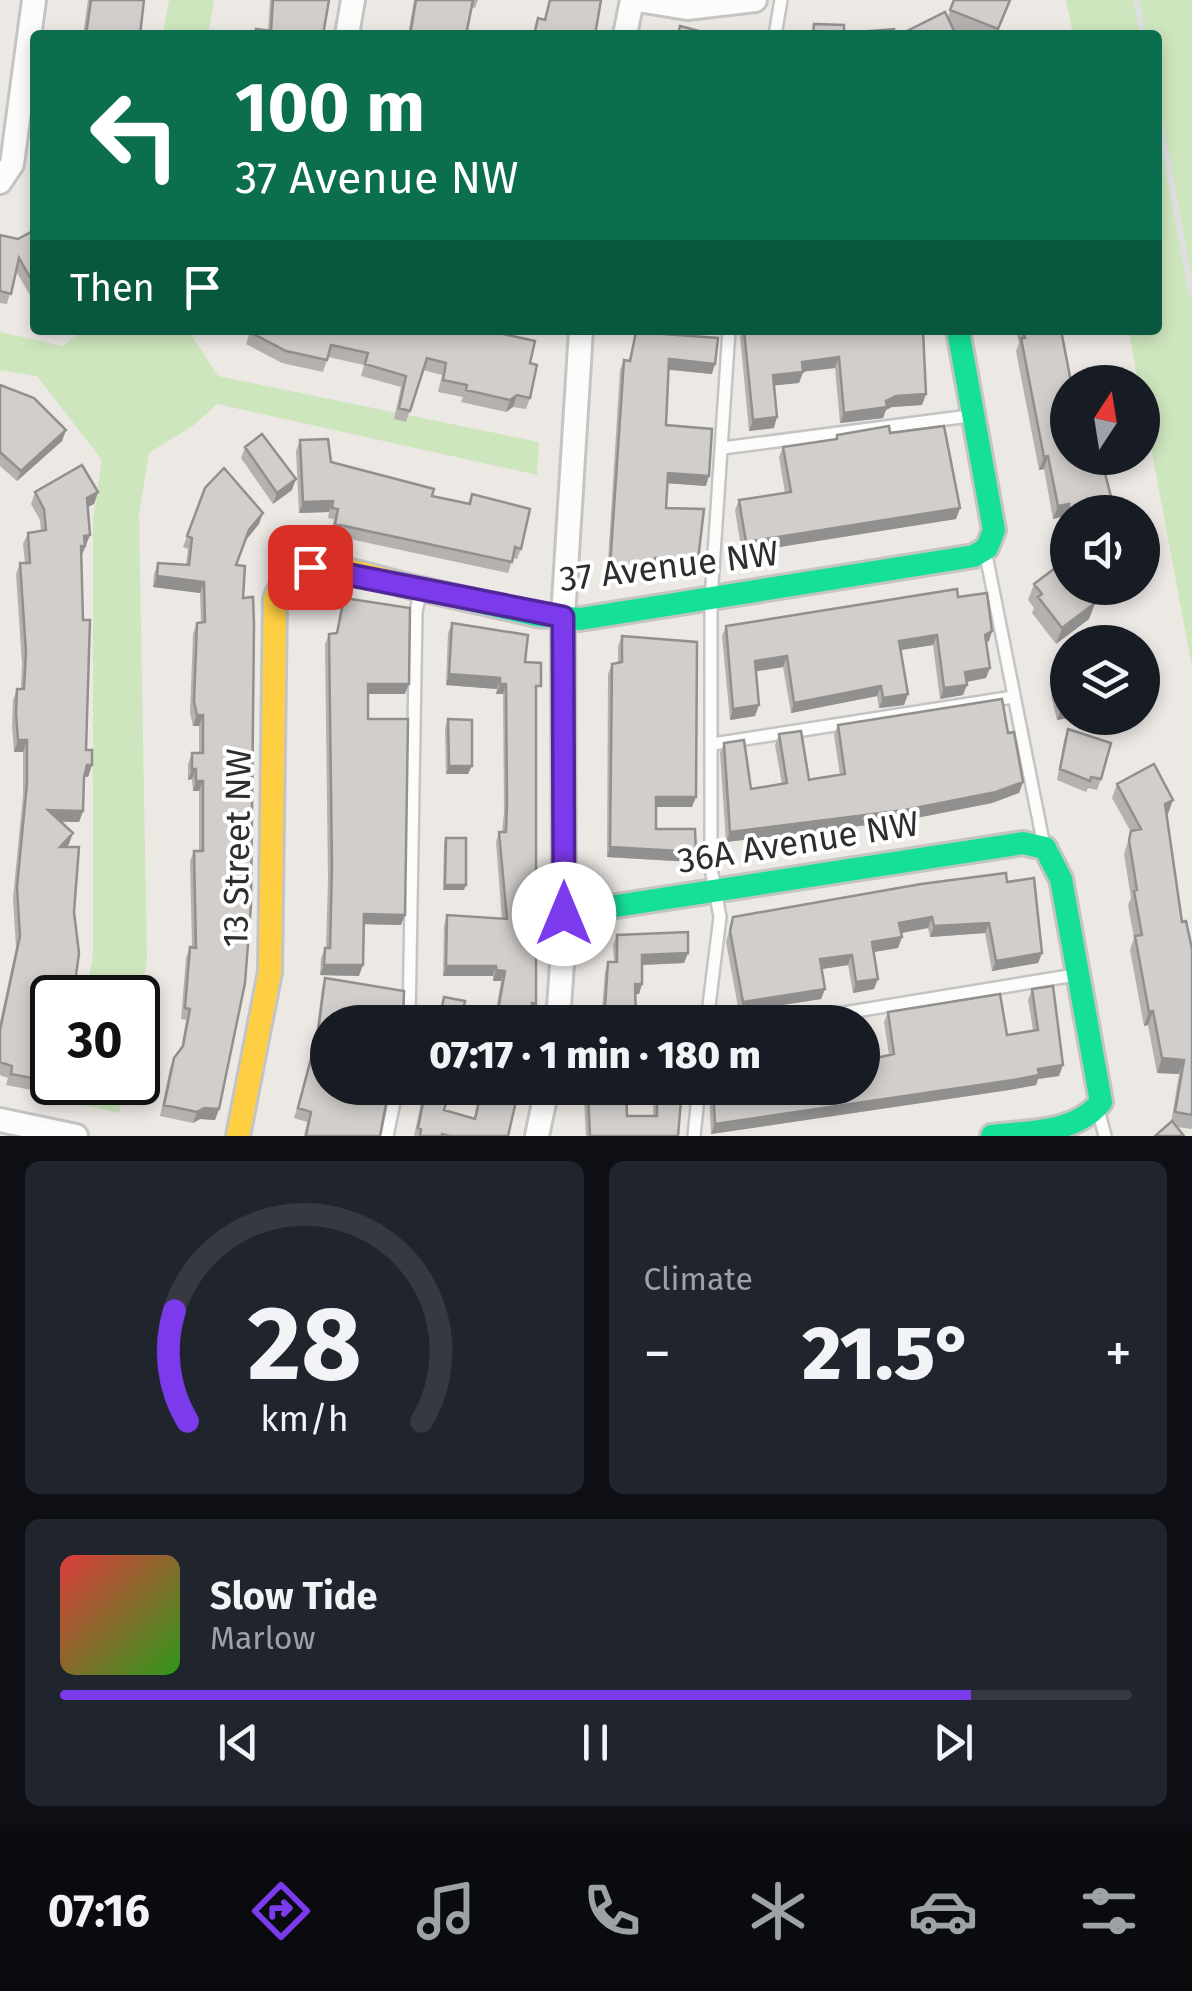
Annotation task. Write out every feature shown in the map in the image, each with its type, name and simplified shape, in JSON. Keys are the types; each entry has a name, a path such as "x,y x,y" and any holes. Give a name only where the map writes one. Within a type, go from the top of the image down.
{"street":[{"path":"0,182 12,164 34,0"},
{"path":"348,30 353,0"},
{"path":"626,30 635,0 688,8 755,0"},
{"path":"559,1005 564,914 563,617 581,335"},
{"path":"959,335 993,522 986,550"},
{"name":"37 Avenue NW","path":"300,569 322,567 563,617 591,618 963,559 986,550"},
{"name":"13 Street NW","path":"238,1136 270,972 274,598 284,579 300,569"},
{"name":"36A Avenue NW","path":"564,914 1023,843 1043,845"},
{"path":"992,1136 1070,1124 1098,1109 1102,1094 1057,863 1043,845"},
{"path":"537,1136 543,1105"},
{"path":"0,1120 76,1136"}],"lane":[{"path":"776,30 781,0"},
{"path":"709,1005 720,917 714,890 712,599 729,335"},
{"path":"723,448 973,416"},
{"path":"986,550 1043,845"},
{"path":"411,1005 416,612 421,589"},
{"path":"712,744 1013,697"},
{"path":"880,1007 1079,974"},
{"path":"387,1136 393,1105"},
{"path":"694,1136 697,1105"},
{"path":"1098,1109 1104,1136"}],"green space":[{"path":"169,0 214,0 209,30 164,30"},
{"path":"1066,0 1192,0 1192,667 1156,475 1160,475 1160,365 1135,365 1130,335 1162,335 1162,30 1072,30"},
{"path":"0,332 63,346 76,335 191,335 218,376 539,442 537,475 217,404 194,425 149,453 139,514 145,975 89,975 93,956 93,519 102,460 37,376 0,370"},
{"path":"83,1105 121,1105 119,1113"}],"building":[{"path":"91,0 144,0 141,30 87,30"},
{"path":"273,0 329,0 324,30 271,30"},
{"path":"416,0 473,0 467,30 411,30"},
{"path":"550,0 601,0 596,30 535,30 538,18 545,20"},
{"path":"954,0 1010,0 998,29 950,10"},
{"path":"945,12 954,30 909,30"},
{"path":"814,24 844,25 844,30 813,30"},
{"path":"30,233 30,277 19,258 11,294 0,291 0,235 18,239"},
{"path":"256,335 508,335 535,341 530,363 537,365 530,398 517,395 510,400 466,390 467,385 443,380 446,363 427,358 410,411 399,408 406,376 365,364 368,353 331,345 327,360 286,351"},
{"path":"635,335 718,338 715,364 669,359 666,425 712,429 709,476 668,473 666,508 704,509 698,560 655,558 652,568 610,567 624,360 630,361"},
{"path":"744,335 923,335 926,394 896,396 886,401 887,407 844,413 839,357 802,362 803,372 773,375 777,417 753,420"},
{"path":"1062,335 1068,365 1050,365 1050,466 1048,456 1044,457 1021,338"},
{"path":"0,385 34,398 66,430 21,471 0,452"},
{"path":"889,426 890,433 944,426 960,508 746,542 739,500 791,492 783,447"},
{"path":"262,434 296,479 277,493 245,447"},
{"path":"328,439 331,462 434,489 432,496 470,504 472,494 530,509 521,549 515,547 512,562 335,524 338,509 332,508 333,501 303,502 300,440"},
{"path":"82,465 98,492 87,498 90,535 84,536 85,546 81,546 83,620 90,620 86,750 92,750 92,765 87,765 84,777 83,811 48,810 73,833 60,847 79,847 74,912 79,953 76,975 30,975 30,1078 11,1074 12,1066 0,1062 0,1030 20,936 17,887 27,740 18,740 16,714 17,689 24,689 26,652 20,563 30,563 28,533 46,530 44,509 35,492"},
{"path":"224,468 263,513 249,530 236,565 245,566 243,598 253,597 251,905 245,983 219,1109 204,1108 197,1112 164,1105 174,1058 183,1046 190,1009 185,1008 190,947 196,948 194,851 203,851 203,781 196,781 192,753 203,753 203,715 197,715 194,702 197,623 205,622 204,582 157,576 158,563 189,565 192,538 187,536 205,488"},
{"path":"1052,475 1105,475 1111,495 1056,495"},
{"path":"1050,572 1050,605 1092,605 1066,625 1060,625 1038,597 1042,594 1034,584"},
{"path":"957,589 958,597 987,593 992,631 985,635 990,668 965,672 967,685 944,688 937,635 899,641 908,694 883,698 881,686 794,703 787,656 755,661 759,705 733,709 726,626"},
{"path":"344,598 410,608 409,684 368,684 368,719 408,719 405,915 364,914 363,965 324,965 325,948 330,948 332,868 329,634 337,633"},
{"path":"452,623 528,635 525,662 541,663 541,686 536,686 536,1004 499,1005 505,971 496,970 496,966 446,966 447,915 507,919 499,832 506,832 506,684 500,684 500,678 449,674"},
{"path":"622,636 697,642 696,797 656,797 656,829 695,829 696,852 610,847 612,664 622,662"},
{"path":"1002,699 1008,733 1014,732 1023,782 996,792 905,810 730,832 724,743 744,740 751,789 787,783 779,734 801,731 809,780 845,774 838,725"},
{"path":"448,719 472,720 472,766 449,766"},
{"path":"1067,735 1086,735 1111,743 1101,779 1091,777 1090,781 1060,769"},
{"path":"1154,764 1173,800 1165,804 1182,922 1186,921 1192,949 1192,1115 1175,1112 1184,1060 1162,1058 1153,1011 1149,1012 1135,936 1142,935 1129,840 1131,831 1141,829 1117,784"},
{"path":"446,838 466,838 466,885 445,885"},
{"path":"1006,873 1007,882 1034,878 1042,953 996,961 989,923 934,926 932,917 899,923 902,937 872,942 878,979 856,982 852,955 820,959 825,989 743,1002 730,931 733,917"},
{"path":"688,932 688,953 642,955 642,984 635,984 636,1005 605,1005 608,962 617,962 617,935"},
{"path":"325,978 404,991 404,1005 322,1005"},
{"path":"1053,986 1063,1065 1038,1069 1039,1075 1013,1080 880,1100 880,1057 894,1054 888,1012 1000,994 1007,1035 1038,1030 1032,989"},
{"path":"444,997 465,1001 464,1005 442,1005"},
{"path":"310,1062 310,1105 386,1105 380,1136 306,1136 311,1112 298,1108"},
{"path":"423,1105 446,1105 444,1110 475,1119 478,1105 515,1105 508,1136 420,1136"},
{"path":"589,1105 627,1105 627,1116 657,1116 657,1105 681,1105 678,1136 590,1136"},
{"path":"714,1105 844,1105 715,1124"},
{"path":"1172,1121 1184,1136 1155,1136"}],"railway":[{"path":"1136,0 1142,30"},
{"path":"1162,134 1192,295"}],"traffic: fast":[{"path":"412,587 537,615 580,619 974,556 987,548 994,530 959,335"},
{"path":"564,914 1023,843 1045,848 1061,879 1101,1102 1065,1126 992,1136"}],"traffic: slow":[{"path":"238,1136 270,972 275,599 285,582 299,572 316,568 356,572 412,587"}],"route":[{"path":"310,567 537,615 563,617 564,914"}]}
